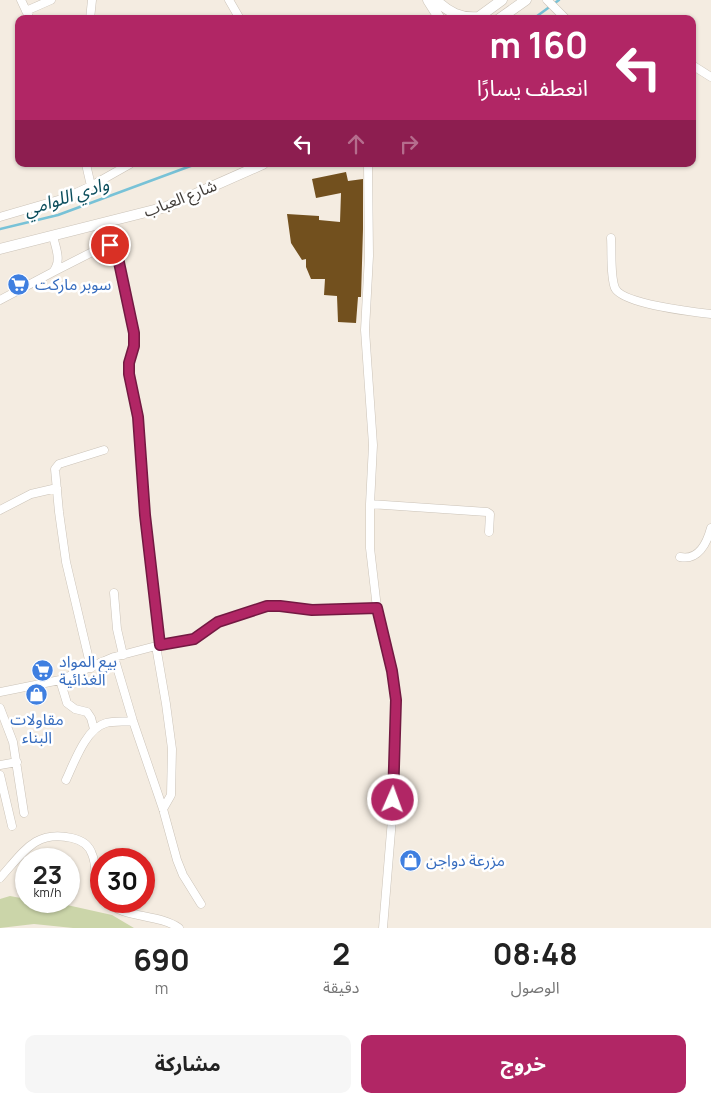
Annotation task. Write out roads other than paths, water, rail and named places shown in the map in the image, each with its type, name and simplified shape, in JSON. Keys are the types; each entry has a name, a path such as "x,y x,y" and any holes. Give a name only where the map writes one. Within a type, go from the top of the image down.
{"main road":[{"path":"428,0 437,15"},
{"path":"436,0 458,15"},
{"path":"482,15 503,0"},
{"path":"505,15 526,0"},
{"name":"شارع العباب","path":"242,173 249,167"},
{"name":"شارع العباب","path":"0,250 166,207 256,167"}],"street":[{"path":"21,0 28,15"},
{"path":"26,11 51,0"},
{"path":"90,15 92,0"},
{"path":"230,0 238,15"},
{"path":"547,0 562,15"},
{"path":"696,68 711,77"},
{"path":"87,167 91,186"},
{"path":"0,217 65,198 125,167"},
{"path":"368,167 369,256 365,330 372,445 370,548 377,608 392,671 396,700 392,820 383,928"},
{"path":"53,236 59,260 53,272"},
{"path":"611,238 614,288 622,297 676,310 711,314"},
{"path":"0,300 106,245 113,246 117,253 134,333 134,346 129,363 129,374 138,417 145,515 158,645 172,749 171,795 163,809"},
{"path":"91,668 66,562 55,469 59,464 104,450"},
{"path":"0,510 32,494 57,488"},
{"path":"370,504 486,512 490,514 489,532"},
{"path":"680,557 689,558 697,554 711,528"},
{"path":"114,593 117,628 124,655"},
{"path":"0,692 60,680 114,657 158,645 194,639 218,622 267,606 312,610 377,608"},
{"path":"114,657 133,721 163,809 177,860 187,883 201,904"},
{"path":"60,680 67,703 75,709 87,712 92,718 94,730"},
{"path":"0,708 11,733 24,813"},
{"path":"66,780 80,749 94,730 105,723 133,721"},
{"path":"0,766 17,762"},
{"path":"0,775 12,826"},
{"path":"0,878 33,843 48,836 57,835 82,841 90,850"},
{"path":"133,913 161,919 178,928"}],"waterway":[{"name":"وادي اللوامي","path":"538,15 559,0"},
{"name":"وادي اللوامي","path":"0,229 58,215 188,167"}],"place":[{"name":"سوبر ماركت","path":"19,284"},
{"name":"بيع المواد الغذائية","path":"43,670"},
{"name":"مقاولات البناء","path":"37,695"},
{"name":"مزرعة دواجن","path":"410,860"}]}
